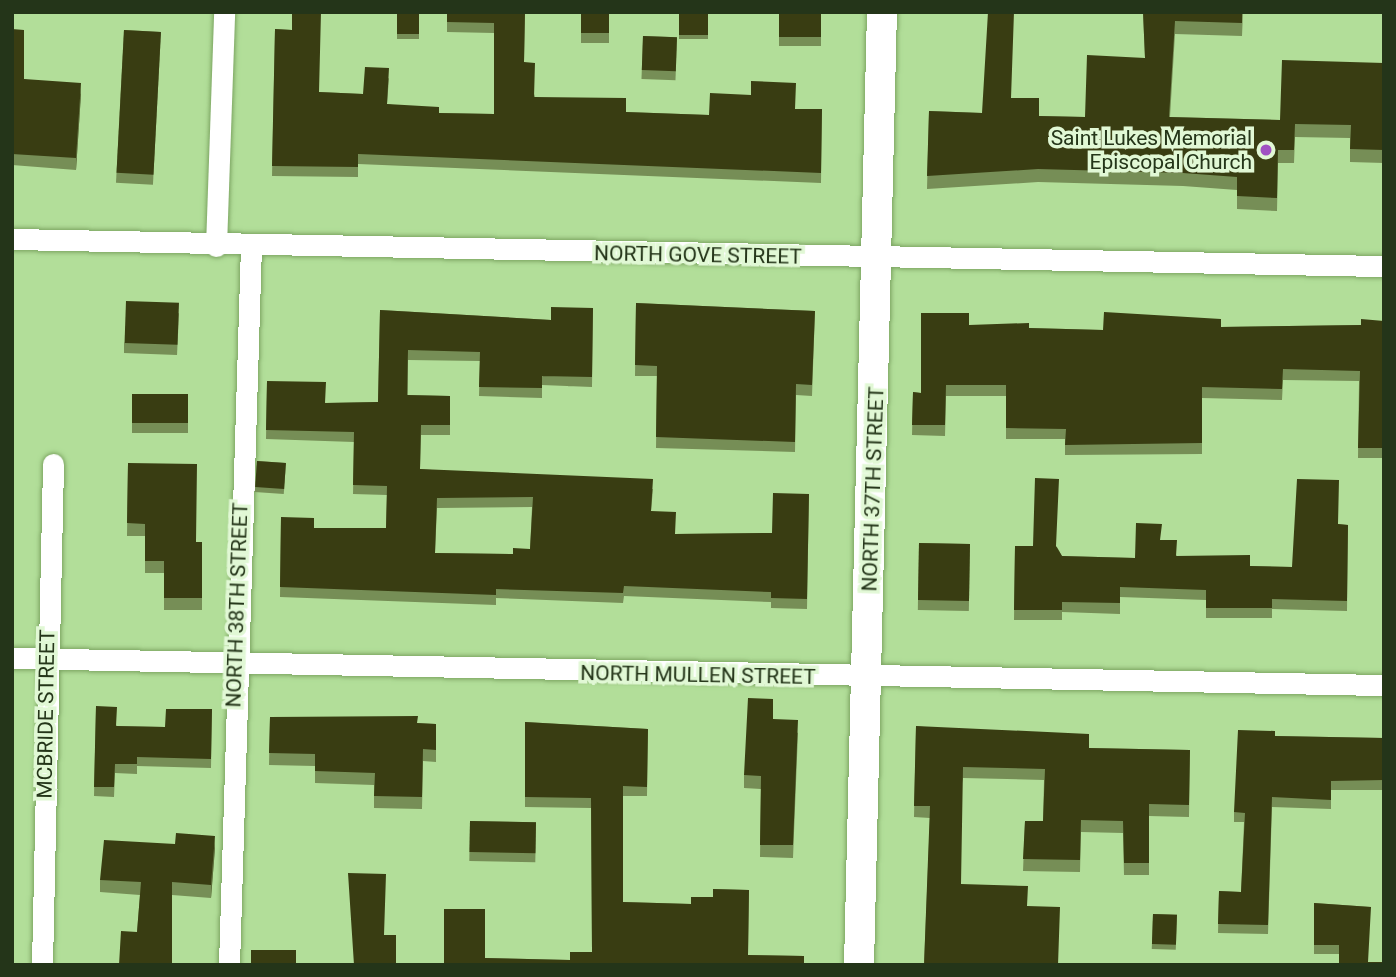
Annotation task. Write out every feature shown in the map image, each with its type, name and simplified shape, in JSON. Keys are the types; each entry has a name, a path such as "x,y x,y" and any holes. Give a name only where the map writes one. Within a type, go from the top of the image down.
{"street":[{"path":"216,246 224,12"},
{"name":"NORTH 37TH STREET","path":"859,965 881,259 882,12"},
{"name":"NORTH GOVE STREET","path":"12,239 216,246 881,259 1384,265"},
{"name":"NORTH 38TH STREET","path":"229,965 235,664 251,246"},
{"name":"MCBRIDE STREET","path":"42,965 53,464"},
{"name":"NORTH MULLEN STREET","path":"12,658 868,679 1384,685"}],"building":[{"path":"292,12 321,12 319,92 363,94 365,67 389,68 387,104 439,107 439,113 494,114 494,23 447,22 447,12 525,12 524,62 535,63 534,97 626,98 626,112 709,115 710,93 751,95 751,81 796,83 795,109 822,109 821,173 358,154 358,167 272,166 275,29 292,30"},
{"path":"397,12 419,12 419,34 397,34"},
{"path":"581,12 609,12 609,33 581,33"},
{"path":"679,12 708,12 708,35 679,35"},
{"path":"779,12 821,12 821,37 779,37"},
{"path":"988,12 1014,12 1011,98 1039,98 1039,116 1085,117 1087,55 1145,58 1143,12 1242,12 1242,23 1175,21 1169,117 1280,120 1282,60 1384,63 1384,150 1350,149 1351,125 1295,124 1294,150 1278,150 1277,198 1237,196 1237,177 1183,173 1038,169 927,176 929,111 982,113"},
{"path":"12,29 24,30 24,79 81,83 76,158 12,154"},
{"path":"124,30 161,32 153,175 117,173"},
{"path":"643,36 677,37 676,71 642,70"},
{"path":"126,301 179,303 178,345 125,343"},
{"path":"636,303 815,311 812,385 796,384 795,442 656,437 657,366 635,365"},
{"path":"551,307 593,308 592,377 542,376 542,388 479,387 480,352 408,350 407,395 450,396 450,425 421,425 420,469 653,479 651,511 676,512 675,534 772,533 773,493 809,494 807,599 771,598 771,592 624,586 623,593 496,589 496,595 280,587 281,517 314,518 314,528 386,528 387,486 353,485 354,432 266,430 267,381 326,382 325,403 378,402 380,310 551,320","holes":["533,497 530,549 513,548 513,554 435,553 437,498"]},
{"path":"1104,312 1221,319 1221,327 1361,325 1361,319 1384,321 1384,448 1358,448 1360,371 1283,369 1282,389 1202,387 1202,443 1065,445 1066,429 1006,428 1006,385 946,385 945,425 912,425 913,392 921,393 921,313 969,313 969,325 1029,323 1029,328 1103,330"},
{"path":"132,394 188,394 188,423 132,423"},
{"path":"257,461 286,463 284,489 255,487"},
{"path":"128,463 197,464 196,542 202,542 202,598 164,598 164,561 145,561 145,524 127,523"},
{"path":"1035,478 1059,479 1056,546 1062,556 1135,558 1136,523 1162,524 1160,540 1177,540 1176,556 1250,555 1250,566 1292,567 1297,479 1339,480 1338,524 1348,525 1347,601 1272,599 1272,608 1206,608 1206,590 1120,587 1120,603 1062,602 1062,610 1014,610 1015,546 1033,546"},
{"path":"919,543 970,544 969,601 918,600"},
{"path":"748,698 773,699 773,719 798,720 793,845 760,845 761,776 744,775"},
{"path":"96,706 117,707 116,726 165,727 166,709 212,709 211,759 137,757 137,764 115,764 114,787 94,787"},
{"path":"418,716 417,723 436,724 436,750 423,749 422,797 374,796 375,773 315,771 315,754 269,753 270,717"},
{"path":"525,722 648,729 647,787 623,786 623,902 691,904 691,897 713,897 713,889 749,890 748,955 804,956 804,965 444,965 444,909 485,909 485,958 570,960 570,952 592,952 591,798 525,797"},
{"path":"916,726 1089,734 1089,748 1190,750 1189,805 1149,804 1149,863 1124,863 1123,821 1081,820 1080,860 1023,859 1025,821 1043,821 1045,769 963,767 961,884 1028,886 1027,906 1060,907 1058,965 924,965 930,806 914,806"},
{"path":"1238,730 1275,731 1275,736 1384,738 1384,780 1331,781 1331,800 1272,797 1268,925 1218,924 1219,891 1241,892 1245,813 1234,812"},
{"path":"470,821 536,822 535,853 469,852"},
{"path":"176,833 215,836 211,885 172,882 172,965 119,965 121,931 137,932 141,882 100,880 104,840 175,844"},
{"path":"348,873 386,874 384,935 396,935 396,965 354,965"},
{"path":"1314,903 1371,907 1368,962 1384,962 1384,965 1339,965 1339,945 1314,945"},
{"path":"1153,914 1177,915 1176,945 1152,944"},
{"path":"251,950 296,950 296,965 251,965"}],"place":[{"name":"Saint Lukes Memorial Episcopal Church","path":"1266,150"}]}
